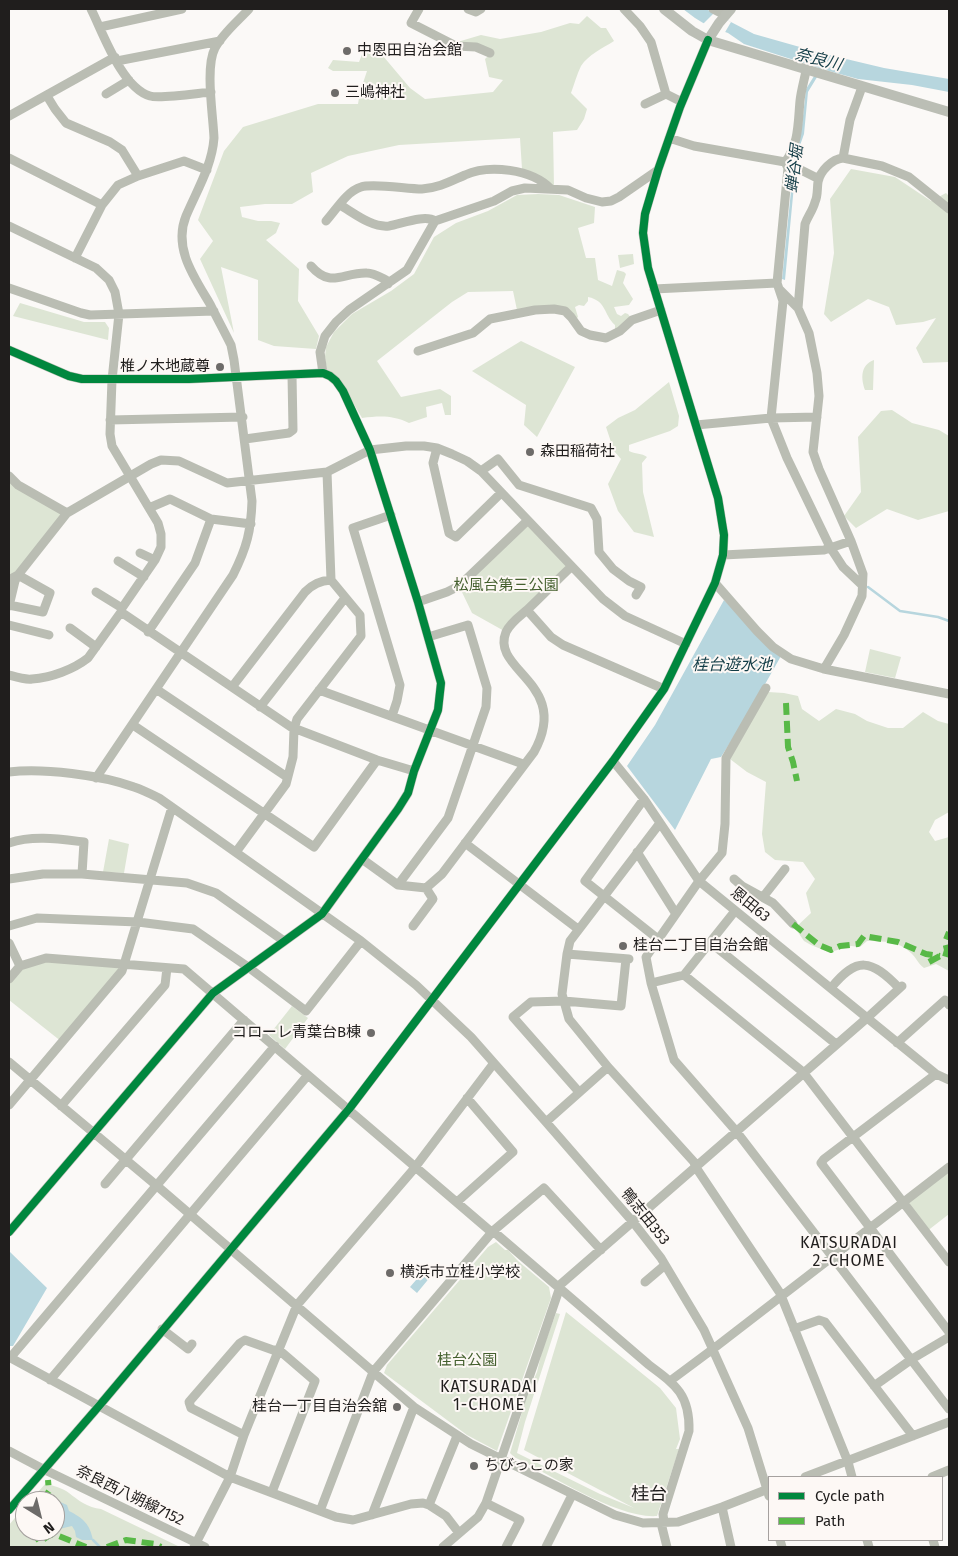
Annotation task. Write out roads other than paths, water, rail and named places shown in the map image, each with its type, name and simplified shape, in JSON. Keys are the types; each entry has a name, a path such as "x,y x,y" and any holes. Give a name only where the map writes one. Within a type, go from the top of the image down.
{"main road":[{"path":"664,9 692,31 808,71 949,112"},
{"path":"710,36 726,14"}],"street":[{"path":"91,9 116,59 129,80 139,91 151,97 211,92"},
{"path":"100,27 182,9"},
{"path":"96,778 233,575 247,543 251,524 252,501 250,481 231,345 185,258 182,243 183,224 207,170 213,148 210,68 212,54 220,41 248,9"},
{"path":"420,9 411,23 456,46 476,47 490,53"},
{"path":"468,9 476,12 481,9"},
{"path":"624,9 652,42 666,94 682,102"},
{"path":"713,9 726,14"},
{"path":"9,1510 349,1109 613,761 664,688 686,644 715,583 723,555 724,535 718,498 654,289 645,254 643,233 644,214 668,138 710,36"},
{"path":"9,116 116,59 220,41"},
{"path":"792,165 790,156 796,140 800,99 808,71"},
{"path":"106,94 129,80"},
{"path":"843,158 850,120 862,87"},
{"path":"645,104 666,94"},
{"path":"47,96 66,123 110,142 122,150 138,176"},
{"path":"668,138 694,146 792,165 819,179"},
{"path":"9,158 102,205"},
{"path":"798,308 805,224 808,214 816,202 819,179 830,164 839,158 882,166 909,176 949,209"},
{"path":"75,258 102,205 118,185 138,176 184,161 207,170"},
{"path":"792,165 788,168 778,286 783,301 771,418 787,458 830,547 843,568 862,585"},
{"path":"551,189 539,180 512,169 503,169 472,173 436,188 362,186 352,192 340,205 378,225 387,226 427,218 435,221 494,201 512,191 525,188 568,190 586,198 602,202 611,201 658,170"},
{"path":"324,374 320,352 325,336 349,310 407,270 435,221"},
{"path":"9,226 96,268 109,280 115,292 119,314 112,380 110,420 112,446 158,523 161,534 161,547 155,560 88,658 81,663 45,677 31,680 9,675"},
{"path":"311,266 322,277 328,279 366,273 386,280 388,284"},
{"path":"654,289 778,286 798,308 809,333 817,373 818,416 813,452 861,566 862,596 844,635 824,668"},
{"path":"9,288 90,315 214,311"},
{"path":"418,351 473,333 490,319 535,310 554,309 565,311 581,331 606,338 620,331 632,320 661,310"},
{"path":"9,350 69,376 82,379 112,380 324,374 330,376 343,391 370,450 418,602 441,683 438,710 414,771 408,793 322,914 213,993 9,1232"},
{"path":"245,438 289,433 293,430 292,375"},
{"path":"696,425 818,416"},
{"path":"110,420 242,417"},
{"path":"18,576 50,592 43,612 9,606 18,576 67,513 161,460 179,461 227,483 327,472 370,450 406,446 437,448 466,461 481,471 603,599 625,616 686,644"},
{"path":"437,448 433,463 449,533 456,537 501,494"},
{"path":"481,471 498,459 520,485 591,508 597,519 599,552 613,569 628,581 641,587 636,595"},
{"path":"236,852 286,784 292,756 296,719 361,636 360,616 331,580 327,472"},
{"path":"9,476 18,485 67,513"},
{"path":"149,508 170,499 211,519 251,524"},
{"path":"391,515 353,528 400,685 392,716"},
{"path":"148,632 196,563 211,519"},
{"path":"418,602 448,592 459,586 527,521"},
{"path":"723,555 824,550 851,541"},
{"path":"140,553 155,560"},
{"path":"118,561 144,577"},
{"path":"362,859 398,886 426,888 442,874 534,752 542,737 545,723 544,709 536,689 506,654 506,632 571,567"},
{"path":"9,580 18,576"},
{"path":"232,687 305,592 311,586 321,581 331,580"},
{"path":"715,583 739,612 773,647 791,659 824,668 949,694"},
{"path":"96,592 148,632 294,729 377,760 414,771"},
{"path":"260,707 345,598"},
{"path":"527,610 551,637 563,645 664,688"},
{"path":"9,625 48,634"},
{"path":"398,886 448,818 486,707 488,688 468,625 428,637"},
{"path":"70,628 96,647"},
{"path":"766,688 726,758 725,824 722,853 699,881 644,959 674,1060 736,1131 949,1409"},
{"path":"156,689 287,777"},
{"path":"319,690 524,764"},
{"path":"133,725 314,847 377,760"},
{"name":"恩田63","path":"613,761 644,800 699,881 897,1043 936,1074 949,1080"},
{"name":"鴨志田353","path":"9,772 38,770 96,778 136,787 172,807 361,941 433,999 494,1063 546,1122 633,1222 666,1265 713,1349 748,1428 768,1489"},
{"path":"644,800 585,881 658,940"},
{"path":"9,1105 122,971 172,807"},
{"path":"660,823 570,941 562,994 569,1019 608,1067 694,1162 781,1297 848,1462 852,1476"},
{"path":"9,843 50,838 84,842 82,874"},
{"path":"465,843 578,929"},
{"path":"637,852 676,914"},
{"path":"763,897 786,869"},
{"path":"9,879 43,874 82,874 187,884 216,893 284,942"},
{"path":"734,879 742,886 773,902 793,924"},
{"path":"413,926 433,899 426,888"},
{"path":"651,983 684,975 735,911"},
{"path":"9,926 37,918 138,922 193,929 248,967 306,1011 361,941"},
{"path":"9,943 20,966"},
{"path":"710,943 836,1044"},
{"path":"567,954 627,959 622,1006 564,1001 532,1002 513,1017 579,1092"},
{"path":"9,979 20,966 46,958 184,968 489,1230 493,1231 670,1381 685,1400 689,1418 689,1431 663,1514 664,1523 662,1527 667,1547"},
{"path":"443,1547 478,1517 486,1503 558,1288 900,987 882,972 868,966 858,965 848,970 831,988"},
{"path":"61,1106 165,985 167,968"},
{"path":"684,975 803,1072 949,1261"},
{"path":"897,1043 945,1000 949,1005"},
{"path":"105,1184 244,1020"},
{"path":"275,1046 10,1357 230,1477 336,1517 353,1520 411,1504 429,1504 446,1516 459,1533"},
{"path":"9,1062 156,1185 414,1407 457,1436 615,1515 643,1523 678,1522 763,1491 768,1492"},
{"path":"198,1546 230,1477 244,1436 297,1306 379,1211 494,1063"},
{"path":"546,1122 608,1067"},
{"path":"936,1074 852,1137 821,1163 949,1332"},
{"path":"50,1380 308,1075"},
{"path":"457,1202 513,1152 467,1098"},
{"path":"670,1381 949,1167"},
{"path":"320,1511 373,1372 493,1231 544,1188 600,1250"},
{"path":"645,1282 666,1265"},
{"path":"794,1329 819,1320 825,1322 913,1436"},
{"path":"162,1329 188,1349"},
{"path":"874,1386 912,1359 949,1337"},
{"path":"244,1436 191,1408 190,1402 240,1343 245,1340 273,1350 279,1350 315,1381 272,1492"},
{"path":"372,1515 414,1407"},
{"path":"808,1476 949,1422"},
{"path":"429,1504 457,1436"},
{"name":"奈良西八朔線7152","path":"9,1451 198,1546"},
{"path":"934,1476 949,1470"},
{"path":"546,1547 572,1494"},
{"path":"486,1503 520,1520 506,1547"},
{"path":"722,1507 732,1547"}],"water":[{"path":"683,9 706,9 754,34 821,53 884,68 949,79 949,92 912,85 858,79 822,69 808,92 804,134 797,154 785,280 782,279 795,152 802,125 806,89 819,68 744,44 728,33 708,26"},
{"name":"桂台遊水池","path":"724,600 781,656 721,757 711,759 675,830 627,766 655,725"},
{"path":"9,1251 47,1288 13,1346 9,1346"},
{"path":"429,1265 436,1270 417,1293 410,1287"},
{"path":"65,1504 69,1511 85,1522 93,1540 82,1540 76,1537 72,1526 65,1528"}],"waterway":[{"path":"868,587 900,611 938,617 949,621"},
{"path":"93,1540 100,1547"}],"place":[{"name":"中恩田自治会館","path":"347,51"},
{"name":"三嶋神社","path":"335,93"},
{"name":"椎ノ木地蔵尊","path":"220,367"},
{"name":"森田稲荷社","path":"530,452"},
{"name":"桂台二丁目自治会館","path":"623,946"},
{"name":"コローレ青葉台B棟","path":"371,1033"},
{"name":"横浜市立桂小学校","path":"390,1273"},
{"name":"桂台一丁目自治会舘","path":"397,1407"},
{"name":"ちびっこの家","path":"474,1466"}],"district":[{"name":"KATSURADAI 2-CHOME","path":"849,1253"},
{"name":"KATSURADAI 1-CHOME","path":"489,1397"},
{"name":"桂台","path":"649,1495"}],"water label":[{"name":"奈良川","path":"818,60"},
{"name":"蝉谷堀","path":"795,169"}],"park label":[{"name":"松風台第三公園","path":"506,586"},
{"name":"桂台公園","path":"467,1361"}]}
